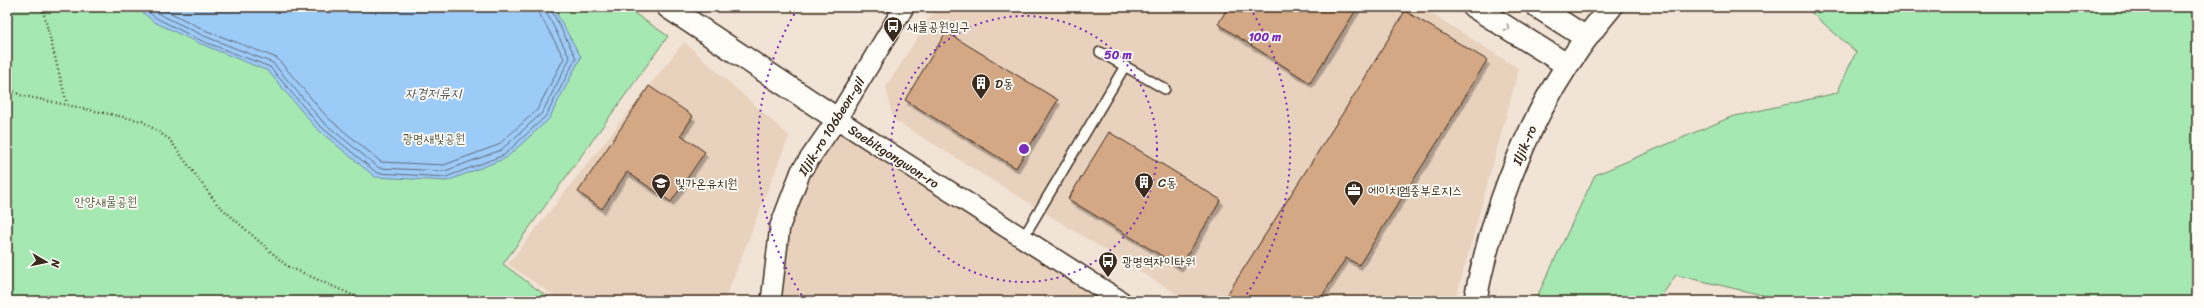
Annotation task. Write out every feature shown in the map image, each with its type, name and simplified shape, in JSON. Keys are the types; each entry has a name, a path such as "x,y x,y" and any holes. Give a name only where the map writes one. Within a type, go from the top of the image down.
{"street":[{"name":"Saebitgongwon-ro","path":"668,7 837,120 1121,301"},
{"name":"Iljik-ro 106beon-gil","path":"771,301 780,226 801,172 837,120 904,7"},
{"path":"1474,7 1567,65"},
{"path":"1538,7 1585,37"},
{"name":"Iljik-ro","path":"1475,301 1501,200 1534,122 1585,37 1611,7"}],"lane":[{"path":"1100,52 1165,89"},
{"path":"1023,238 1124,66"}],"path":[{"path":"42,7 67,104"},
{"path":"7,86 20,95 142,121 169,139 217,204 287,266 366,301"},
{"path":"388,301 470,299 474,301"}],"shaded area":[{"path":"937,7 1421,7 1519,69 1455,301 1188,301 893,119 886,87"},
{"name":"빛가온유치원","path":"684,42 789,136 724,301 562,301 508,264"},
{"path":"837,119 1121,301 771,301 780,226"}],"green space":[{"name":"광명새빛공원","path":"7,7 625,7 668,36 503,264 553,301 7,301"},
{"path":"1805,7 2197,7 2197,301 1788,301 1676,275 1658,301 1535,301 1595,175 1731,117 1837,93 1856,52"}],"water":[{"name":"자경저류지","path":"136,7 553,7 581,57 549,119 506,158 447,181 375,177 316,128 268,71 201,44 154,22"}],"building":[{"path":"1228,7 1358,7 1310,83 1218,24"},
{"path":"1405,11 1487,60 1442,135 1359,265 1346,258 1319,301 1223,301 1360,86"},
{"name":"D동","path":"946,32 1058,100 1016,168 905,100"},
{"name":"빛가온유치원","path":"649,86 693,116 681,135 705,152 671,202 627,172 602,209 578,192"},
{"name":"C동","path":"1109,132 1221,200 1180,267 1068,199"}],"place":[{"name":"새물공원입구","path":"893,43"},
{"name":"D동","path":"981,100"},
{"name":"C동","path":"1144,199"},
{"name":"빛가온유치원","path":"661,200"},
{"name":"에이치엠중부로지스","path":"1354,207"},
{"name":"광명역자이타워","path":"1108,278"}],"park label":[{"name":"안양새물공원","path":"106,201"}]}
